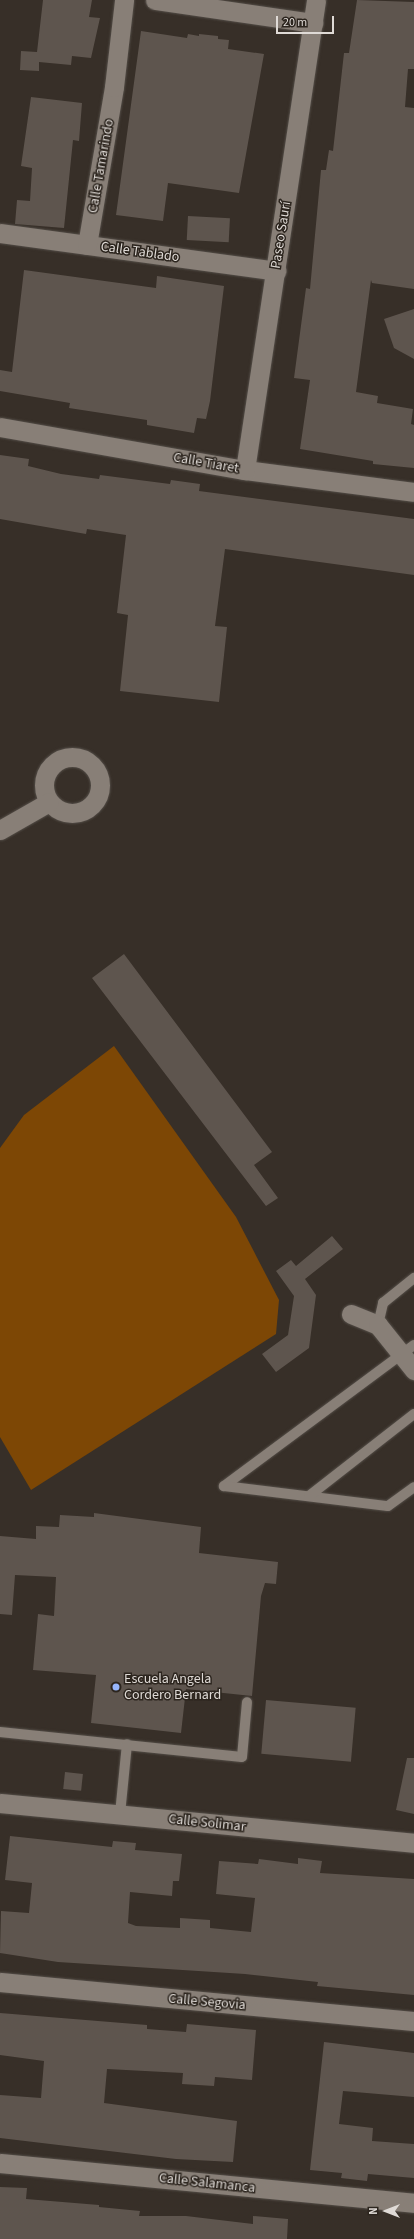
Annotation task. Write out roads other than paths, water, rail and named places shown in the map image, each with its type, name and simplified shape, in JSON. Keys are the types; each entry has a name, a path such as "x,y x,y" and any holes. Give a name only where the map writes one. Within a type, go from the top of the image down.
{"street":[{"name":"Calle Tamarindo","path":"87,245 114,88 124,0"},
{"path":"155,0 313,23"},
{"name":"Paseo Saurí","path":"245,470 316,0"},
{"name":"Calle Tablado","path":"2,233 276,271"},
{"name":"Calle Tiaret","path":"0,427 245,470 414,492"},
{"path":"0,830 49,802"},
{"path":"351,1314 378,1325 408,1349 414,1370"},
{"name":"Calle Solimar","path":"0,1803 414,1843"},
{"name":"Calle Segovia","path":"0,1982 414,2021"},
{"name":"Calle Salamanca","path":"0,2163 414,2203"}],"lane":[{"path":"378,1325 384,1303 414,1278"},
{"path":"408,1349 224,1486 388,1506 414,1487"},
{"path":"309,1496 414,1414"},
{"path":"0,1732 242,1757 247,1702"},
{"path":"120,1814 127,1744"}],"place":[{"name":"Escuela Angela Cordero Bernard","path":"116,1687"}]}
